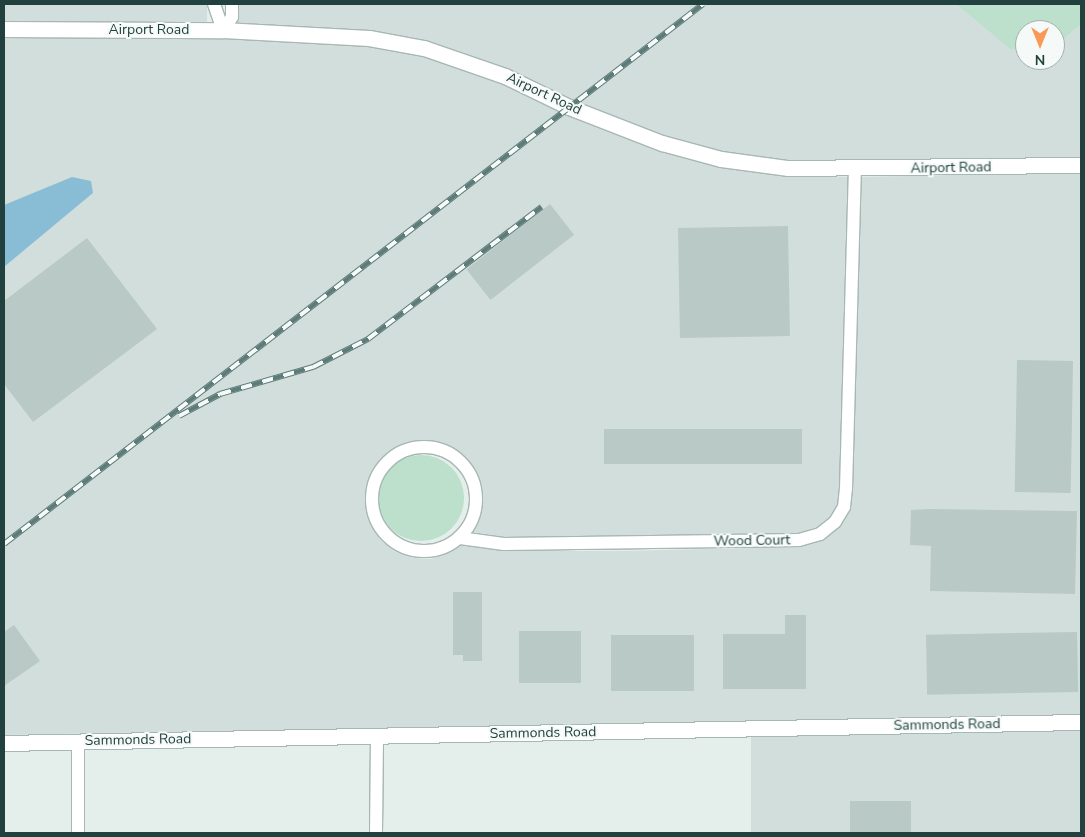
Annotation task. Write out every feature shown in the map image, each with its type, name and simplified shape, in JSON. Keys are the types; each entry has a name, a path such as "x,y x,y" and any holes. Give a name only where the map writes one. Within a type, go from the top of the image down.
{"street":[{"path":"214,4 223,30"},
{"path":"223,30 232,17 232,4"},
{"name":"Airport Road","path":"4,29 223,30 360,37 424,48 505,76 569,107 662,143 721,159 788,168 856,170 1081,165"},
{"name":"Wood Court","path":"460,538 504,544 799,540 820,534 835,522 844,507 846,489 856,170"},
{"path":"425,447 442,450 458,459 473,481 476,507 471,523 460,538 447,547 422,552 398,545 385,535 373,513 372,486 380,470 392,457 408,449 425,447"},
{"name":"Sammonds Road","path":"4,743 1081,722"},
{"path":"376,833 377,736"},
{"path":"78,741 78,833"}],"shaded area":[{"path":"4,4 207,4 207,22 4,22"},
{"path":"238,4 956,4 1011,50 1015,49 1015,70 1065,70 1065,38 1081,24 1081,158 789,161 722,152 664,137 369,31 236,23"},
{"path":"4,36 223,37 368,45 423,55 503,82 567,114 788,175 849,177 840,488 838,504 830,517 817,527 798,533 504,537 473,532 483,506 482,486 475,470 461,453 444,443 424,440 405,443 388,452 374,467 366,486 365,506 371,525 381,541 394,551 414,558 432,559 462,545 504,551 624,551 799,547 823,539 840,526 849,511 852,490 862,177 1081,172 1081,716 4,735 4,267 93,193 4,205"},
{"path":"751,730 1081,730 1081,833 751,833"}],"green space":[{"path":"956,4 1081,4 1081,24 1065,38 1065,20 1015,20 1015,49 1011,50"},
{"path":"421,455 437,459 451,468 460,482 464,498 460,514 451,528 437,537 421,541 405,537 391,528 382,514 378,498 382,482 391,468 405,459"}],"water":[{"path":"72,177 91,181 93,193 4,267 4,205"}],"building":[{"path":"550,204 574,235 490,300 466,269"},
{"path":"788,226 790,336 680,338 678,228"},
{"path":"87,238 157,329 33,422 4,384 4,301"},
{"path":"1017,360 1073,361 1071,493 1015,492"},
{"path":"604,429 802,429 802,464 604,464"},
{"path":"911,510 1077,511 1075,594 930,591 931,546 910,545"},
{"path":"453,592 482,592 482,661 463,661 463,655 453,655"},
{"path":"785,615 806,615 806,689 723,689 723,634 785,634"},
{"path":"14,625 40,661 4,686 4,632"},
{"path":"519,631 581,631 581,683 519,683"},
{"path":"1077,632 1078,692 927,695 926,635"},
{"path":"611,635 694,635 694,691 611,691"},
{"path":"850,801 911,801 911,833 850,833"}],"railway":[{"path":"4,544 703,4"},
{"path":"179,416 220,394 313,367 368,339 541,207"}]}
